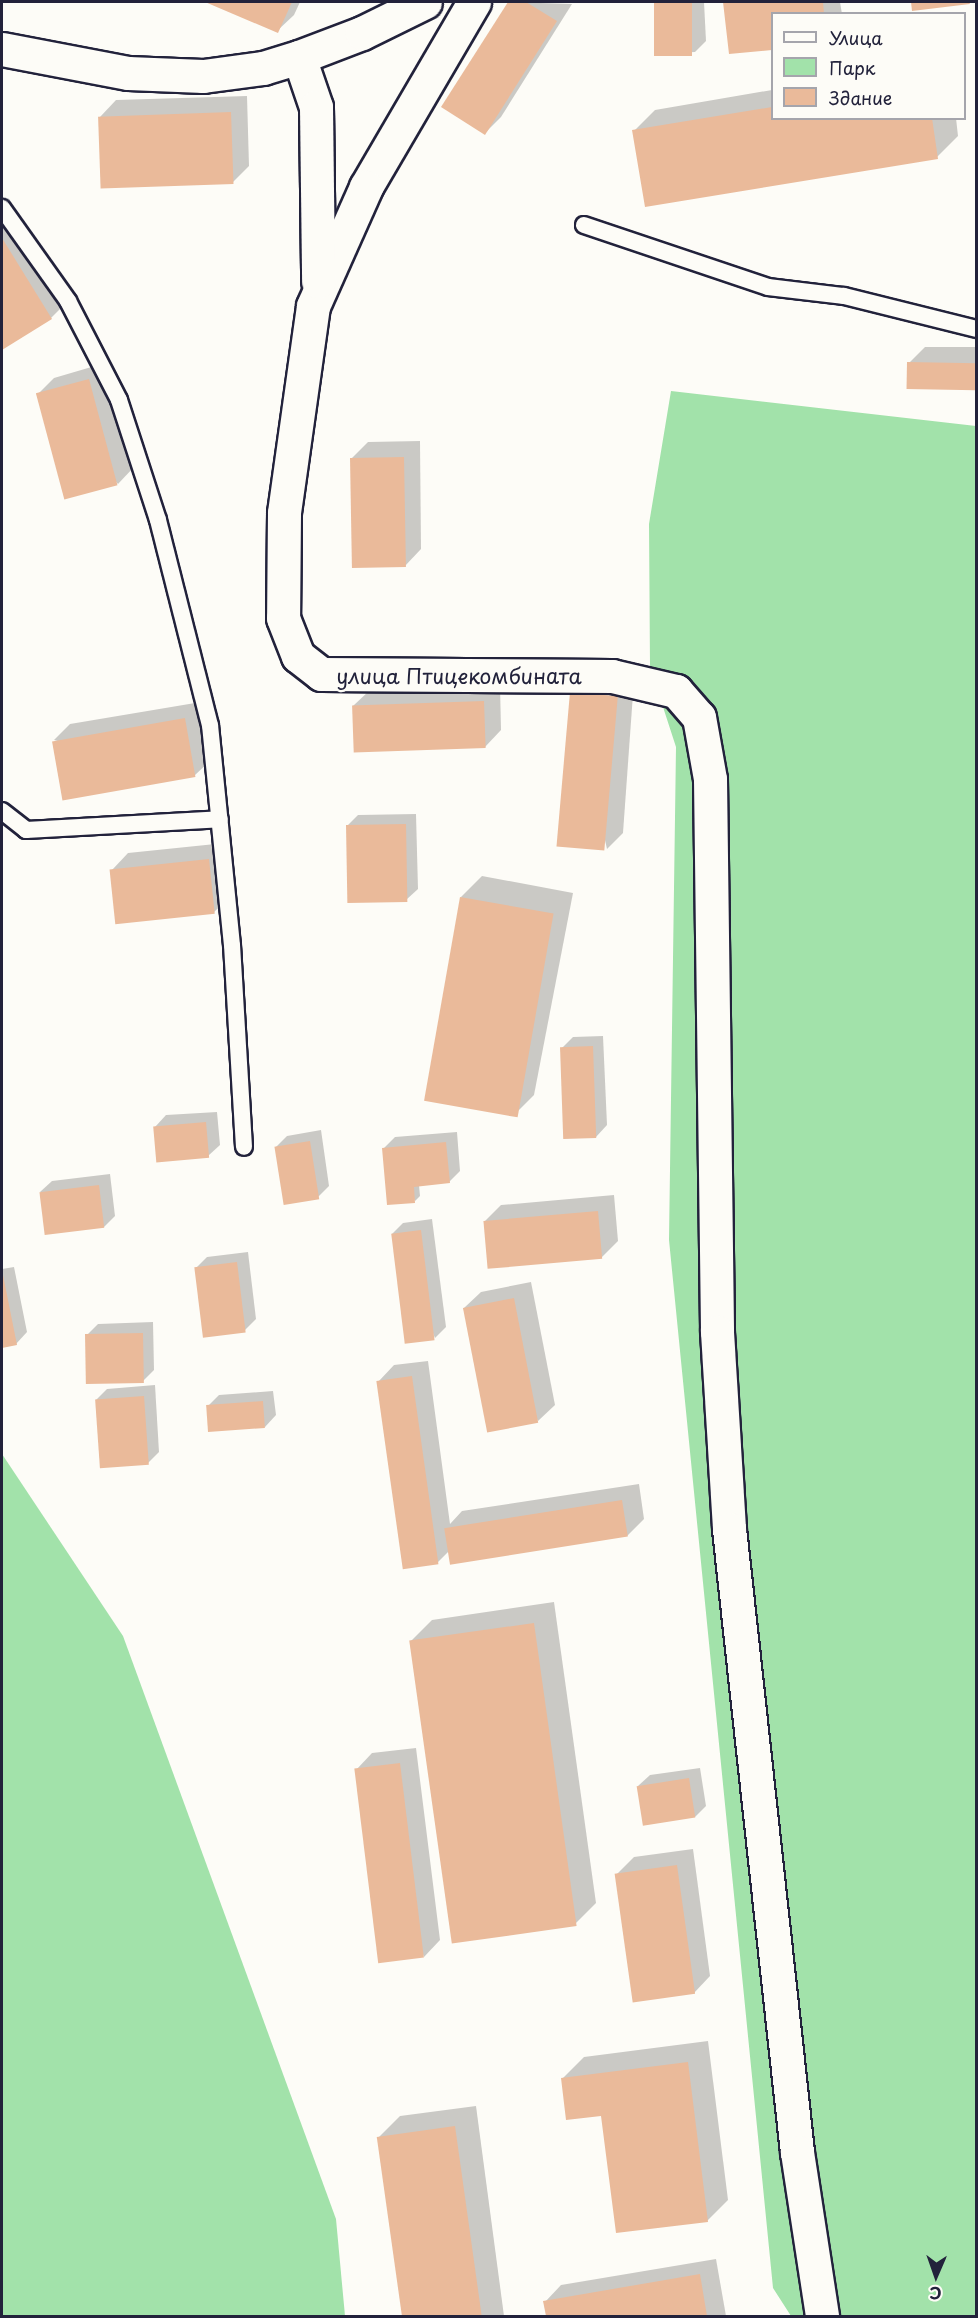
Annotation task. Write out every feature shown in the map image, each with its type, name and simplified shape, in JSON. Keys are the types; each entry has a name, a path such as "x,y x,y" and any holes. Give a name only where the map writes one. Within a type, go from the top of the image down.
{"street":[{"path":"2,49 128,73 203,76 264,68 299,57 362,33 425,2"},
{"name":"улица Птицекомбината","path":"474,2 366,187 313,306 284,513 283,618 298,656 321,674 612,676 676,691 699,717 710,779 717,1321 729,1529 797,2152 822,2316"},
{"path":"299,57 316,107 318,294"}],"lane":[{"path":"2,208 68,300 119,400 158,520 210,725 220,819 244,1147"},
{"path":"584,225 768,287 844,296 976,329"},
{"path":"2,812 26,830 220,819"}],"green space":[{"path":"671,391 976,426 976,2316 791,2316 773,2288 669,1240 676,747 650,667 649,524"},
{"path":"2,1454 123,1636 336,2219 345,2316 2,2316"}],"building":[{"path":"205,2 292,2 278,33"},
{"path":"508,2 526,2 557,21 485,135 441,107"},
{"path":"654,2 692,2 692,56 654,56"},
{"path":"723,2 823,2 824,12 771,12 771,50 729,54"},
{"path":"911,2 969,2 970,4 912,11"},
{"path":"771,107 771,120 932,120 938,159 645,207 632,130"},
{"path":"231,112 234,184 101,189 98,117"},
{"path":"2,238 52,319 2,350"},
{"path":"907,362 976,363 976,390 907,389"},
{"path":"89,379 117,485 64,499 36,393"},
{"path":"404,457 406,567 352,568 350,458"},
{"path":"570,692 618,696 604,851 556,846"},
{"path":"484,701 486,748 354,753 352,706"},
{"path":"185,718 195,777 62,801 52,741"},
{"path":"406,824 407,902 347,903 346,825"},
{"path":"209,859 215,914 115,924 110,869"},
{"path":"460,897 554,913 518,1117 424,1101"},
{"path":"593,1046 596,1138 563,1139 560,1047"},
{"path":"206,1122 209,1158 156,1162 153,1127"},
{"path":"310,1141 319,1199 284,1205 274,1147"},
{"path":"446,1142 450,1183 414,1187 415,1203 387,1205 382,1148"},
{"path":"99,1185 104,1228 45,1235 39,1192"},
{"path":"598,1211 602,1259 488,1269 483,1221"},
{"path":"421,1230 435,1340 405,1344 391,1234"},
{"path":"237,1262 246,1332 203,1338 194,1267"},
{"path":"2,1275 17,1345 2,1348"},
{"path":"514,1298 538,1423 487,1433 463,1308"},
{"path":"143,1333 144,1383 86,1384 85,1334"},
{"path":"412,1376 438,1564 403,1569 376,1381"},
{"path":"144,1396 149,1465 100,1468 95,1399"},
{"path":"263,1401 265,1428 208,1432 206,1405"},
{"path":"622,1500 628,1537 450,1565 444,1528"},
{"path":"534,1623 577,1926 452,1944 409,1641"},
{"path":"400,1763 424,1958 378,1963 354,1769"},
{"path":"689,1778 695,1818 643,1826 637,1786"},
{"path":"677,1865 695,1994 633,2003 615,1874"},
{"path":"688,2062 708,2222 616,2233 601,2116 566,2120 561,2078"},
{"path":"455,2126 482,2316 402,2316 377,2137"},
{"path":"700,2274 707,2316 546,2316 543,2301"}]}
